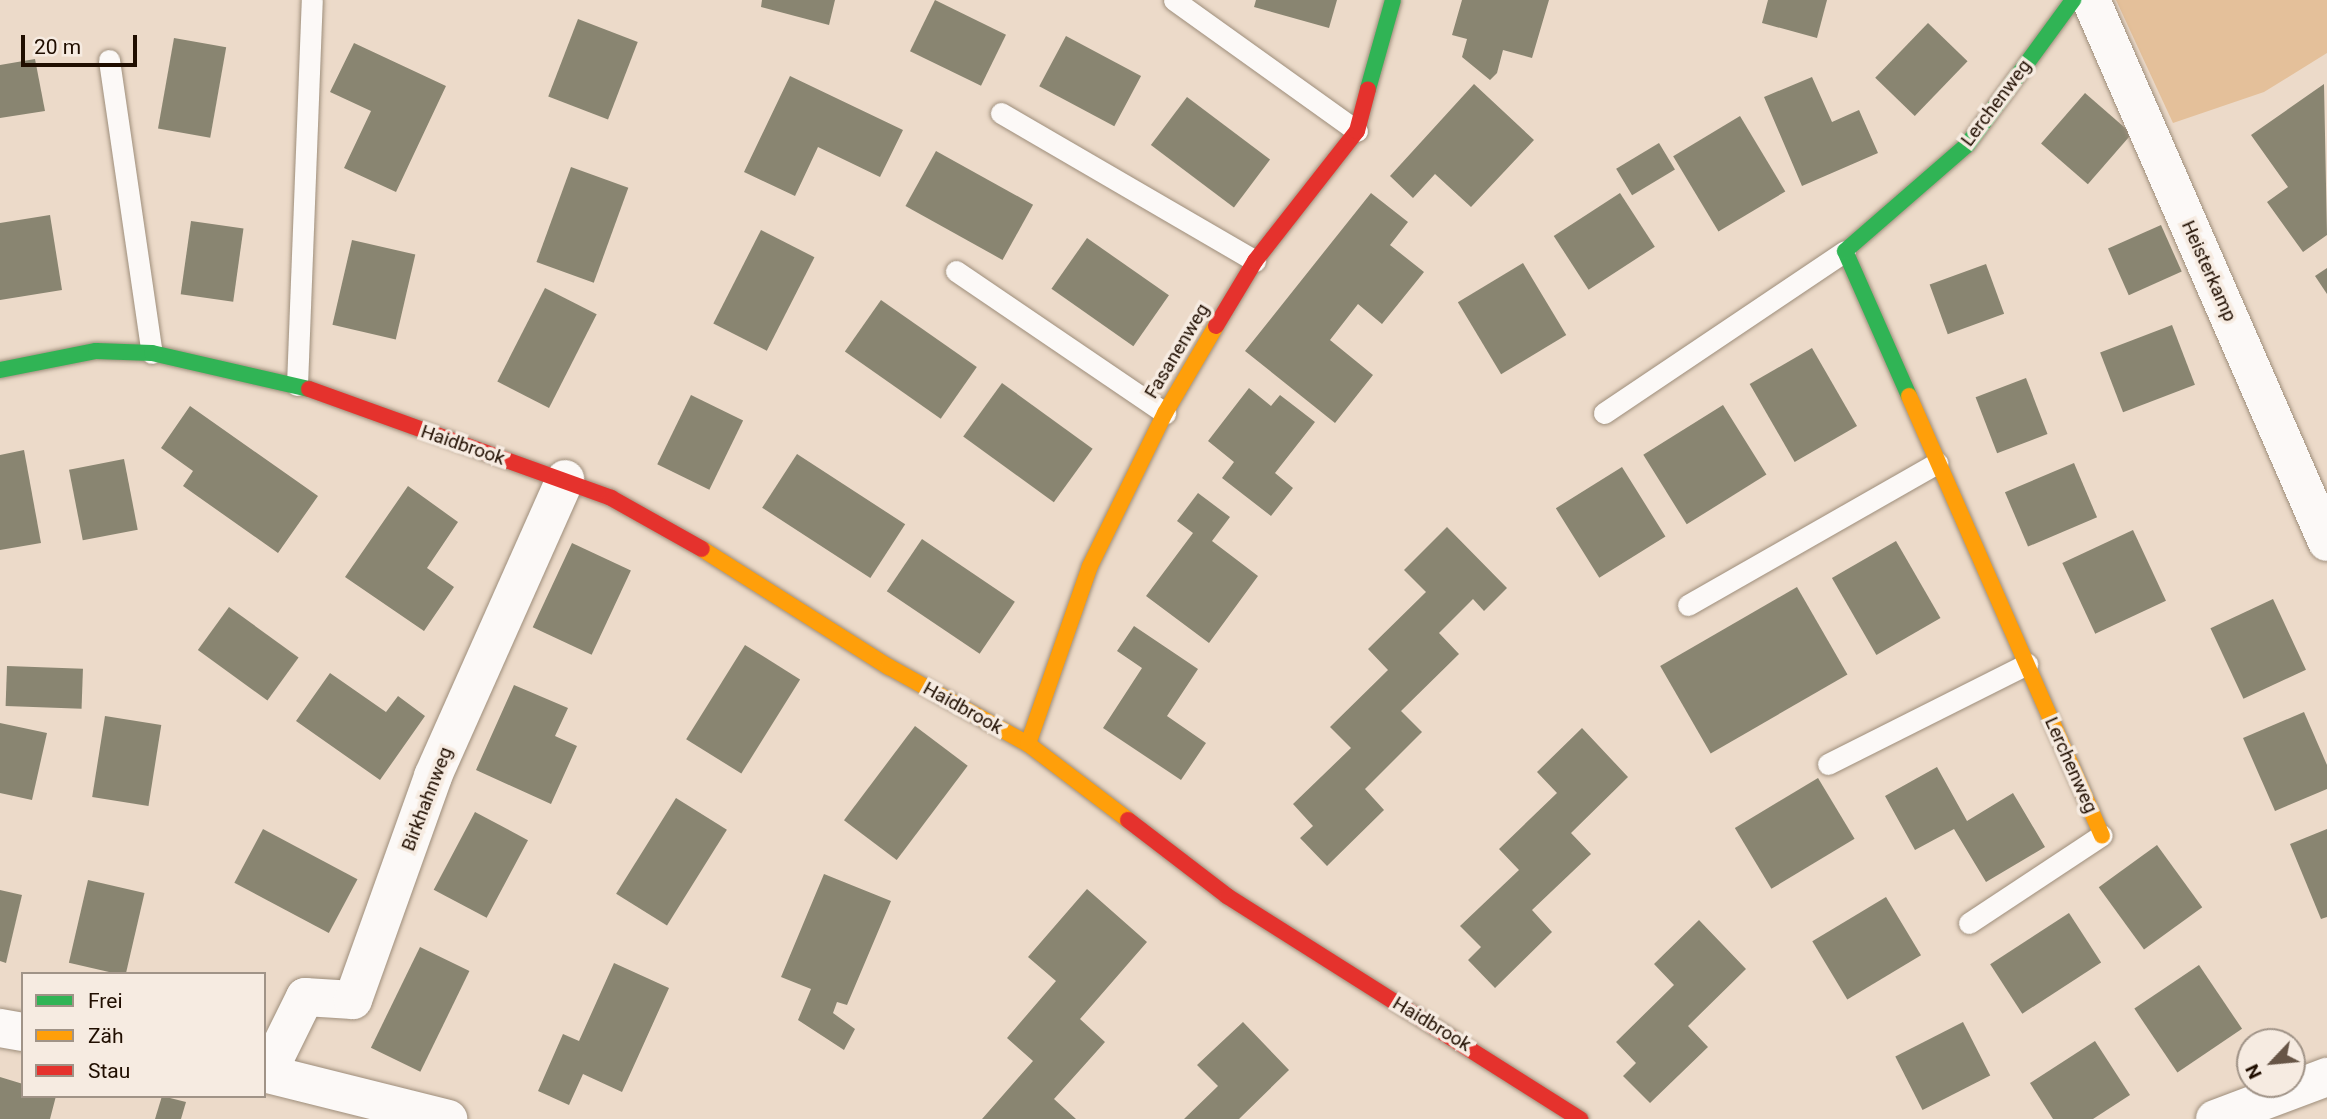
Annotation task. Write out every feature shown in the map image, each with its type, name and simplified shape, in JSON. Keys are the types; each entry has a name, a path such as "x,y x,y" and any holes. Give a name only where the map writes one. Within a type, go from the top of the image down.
{"street":[{"name":"Fasanenweg","path":"1028,744 1090,566 1165,413 1255,261 1357,131 1393,0"},
{"name":"Lerchenweg","path":"2073,0 1966,145 1845,251 2102,835"},
{"name":"Heisterkamp","path":"2091,0 2327,542"},
{"name":"Haidbrook","path":"0,370 96,351 152,353 297,385 565,479 611,498 720,559 890,667 1028,744 1227,896 1564,1105 1580,1119"},
{"name":"Birkhahnweg","path":"266,1073 305,997 353,1000 433,776 565,479"},
{"path":"0,1028 21,1032"},
{"path":"266,1073 448,1119"},
{"path":"2215,1119 2327,1077"}],"lane":[{"path":"297,385 312,0"},
{"path":"1174,0 1357,131"},
{"path":"109,60 152,353"},
{"path":"1001,113 1255,261"},
{"name":"Lerchenweg","path":"1604,413 1845,251"},
{"path":"956,271 1165,413"},
{"path":"1688,605 1937,464"},
{"path":"1828,764 2027,664"},
{"name":"Lerchenweg","path":"1969,923 2102,835"}],"shaded area":[{"path":"2116,0 2327,0 2327,53 2264,92 2173,123"}],"building":[{"path":"762,0 835,0 829,25 761,7"},
{"path":"935,0 1006,35 981,86 910,51"},
{"path":"1256,0 1337,0 1329,28 1254,7"},
{"path":"1462,0 1549,0 1532,58 1503,50 1497,73 1490,80 1462,57 1467,39 1452,35"},
{"path":"1768,0 1827,0 1817,38 1762,23"},
{"path":"578,19 638,42 608,119 548,96"},
{"path":"1928,23 1968,61 1915,116 1875,78"},
{"path":"1066,36 1141,76 1114,126 1039,86"},
{"path":"174,38 226,47 210,138 158,129"},
{"path":"354,43 446,86 396,192 344,168 371,111 330,92"},
{"path":"35,59 45,111 0,118 0,65"},
{"path":"790,76 903,130 880,177 818,147 795,196 744,172"},
{"path":"1812,77 1832,122 1859,110 1878,153 1802,186 1764,97"},
{"path":"1474,84 1534,140 1471,207 1435,174 1413,198 1390,176"},
{"path":"2324,84 2327,235 2303,252 2267,202 2288,187 2251,135"},
{"path":"2085,93 2132,134 2088,184 2041,144"},
{"path":"1187,97 1270,160 1234,208 1151,145"},
{"path":"1740,116 1785,191 1718,232 1673,156"},
{"path":"1659,143 1675,170 1632,195 1616,169"},
{"path":"936,151 1033,205 1003,260 905,206"},
{"path":"571,167 628,188 594,283 536,262"},
{"path":"1371,193 1408,222 1390,245 1424,272 1382,324 1358,304 1330,340 1373,375 1335,423 1245,351"},
{"path":"1620,193 1655,247 1589,290 1554,236"},
{"path":"50,215 62,290 0,300 0,223"},
{"path":"191,221 243,228 233,302 181,294"},
{"path":"2161,225 2182,272 2129,295 2108,249"},
{"path":"761,230 814,257 767,351 713,324"},
{"path":"1087,238 1169,295 1133,346 1051,289"},
{"path":"352,240 415,255 396,339 332,325"},
{"path":"1523,263 1566,335 1501,374 1458,302"},
{"path":"1986,264 2004,314 1948,334 1930,285"},
{"path":"2327,268 2327,294 2315,276"},
{"path":"545,288 597,314 549,408 497,382"},
{"path":"881,300 977,367 941,419 845,352"},
{"path":"2172,325 2195,385 2123,412 2100,353"},
{"path":"1812,348 1857,426 1795,462 1750,384"},
{"path":"2026,378 2048,434 1997,453 1976,397"},
{"path":"1002,383 1093,449 1054,502 963,436"},
{"path":"1249,388 1271,406 1280,395 1315,422 1275,473 1293,488 1271,516 1222,478 1234,462 1208,441"},
{"path":"691,395 743,420 709,490 657,464"},
{"path":"1723,405 1766,475 1687,524 1643,455"},
{"path":"190,406 318,496 278,553 183,486 193,471 161,448"},
{"path":"24,450 41,543 0,550 0,455"},
{"path":"797,454 905,524 870,578 762,508"},
{"path":"124,459 138,530 83,540 69,470"},
{"path":"2074,463 2097,517 2028,547 2005,492"},
{"path":"1622,467 1665,537 1599,578 1556,508"},
{"path":"408,486 458,522 427,568 454,587 424,631 345,577"},
{"path":"1198,493 1230,517 1212,541 1258,576 1209,643 1146,596 1193,533 1177,521"},
{"path":"1447,527 1507,588 1484,611 1473,599 1439,633 1459,654 1401,711 1422,732 1365,789 1384,810 1327,866 1300,838 1313,826 1293,804 1351,748 1330,727 1388,670 1368,649 1426,592 1404,570"},
{"path":"2133,530 2166,601 2095,634 2062,563"},
{"path":"922,539 1015,602 980,654 887,591"},
{"path":"1896,541 1940,618 1876,655 1832,578"},
{"path":"572,543 631,570 592,655 533,627"},
{"path":"1797,587 1848,674 1711,753 1660,666"},
{"path":"2273,599 2306,670 2243,699 2210,628"},
{"path":"229,607 299,658 267,700 198,650"},
{"path":"1134,626 1198,669 1167,716 1206,743 1181,780 1103,728 1142,668 1117,651"},
{"path":"745,645 800,679 741,774 686,739"},
{"path":"7,666 83,669 82,709 6,706"},
{"path":"330,673 386,712 398,696 425,716 380,780 296,721"},
{"path":"514,685 568,708 555,736 577,746 551,804 476,770"},
{"path":"2304,712 2327,765 2327,789 2275,811 2243,738"},
{"path":"105,716 161,725 148,806 92,797"},
{"path":"0,723 47,733 32,800 0,793"},
{"path":"915,726 968,766 897,860 844,820"},
{"path":"1582,728 1628,777 1571,833 1591,854 1532,910 1552,932 1495,988 1468,960 1481,947 1460,926 1519,870 1499,849 1557,793 1537,772"},
{"path":"1937,767 1967,821 2013,793 2045,847 1986,882 1954,829 1915,850 1885,796"},
{"path":"1818,778 1855,839 1771,889 1735,828"},
{"path":"676,798 727,830 667,926 616,894"},
{"path":"475,812 528,840 487,918 434,890"},
{"path":"263,829 357,879 329,933 234,883"},
{"path":"2327,829 2327,917 2321,919 2290,844"},
{"path":"2157,845 2202,907 2144,950 2099,887"},
{"path":"824,874 891,901 847,1005 837,1002 833,1013 855,1029 844,1050 798,1020 811,989 781,977"},
{"path":"88,880 145,893 126,972 109,972 69,963"},
{"path":"1087,889 1147,942 1080,1019 1105,1042 1054,1099 1076,1119 982,1119 1033,1061 1007,1038 1056,981 1028,957"},
{"path":"0,890 22,895 6,963 0,961"},
{"path":"1886,897 1921,955 1847,1000 1812,941"},
{"path":"2069,913 2101,962 2022,1014 1990,964"},
{"path":"1699,920 1746,969 1688,1026 1708,1047 1650,1103 1623,1076 1636,1063 1616,1042 1674,985 1654,964"},
{"path":"420,947 469,971 420,1072 371,1048"},
{"path":"614,963 669,988 622,1092 583,1074 569,1105 538,1091 563,1034 579,1041"},
{"path":"2199,965 2241,1028 2236,1028 2236,1033 2177,1072 2134,1009"},
{"path":"1243,1022 1289,1070 1239,1119 1184,1119 1218,1086 1197,1065"},
{"path":"1963,1022 1990,1075 1923,1110 1895,1057"},
{"path":"2095,1041 2130,1095 2093,1119 2053,1119 2030,1083"},
{"path":"0,1077 21,1083 21,1098 55,1098 50,1119 0,1119"},
{"path":"161,1098 186,1102 181,1119 155,1119"}],"traffic: fast":[{"path":"1368,89 1393,0"},
{"path":"1909,396 1845,251 1967,145 2073,0"},
{"path":"0,370 96,351 152,353 309,389"}],"traffic: slow":[{"path":"1028,744 1090,566 1165,413 1216,326"},
{"path":"1909,396 2102,835"},
{"path":"702,549 889,667 1028,744 1128,820"}],"traffic: jam":[{"path":"1216,326 1255,261 1357,131 1368,89"},
{"path":"309,389 611,498 702,549"},
{"path":"1128,820 1227,896 1580,1119"}]}
